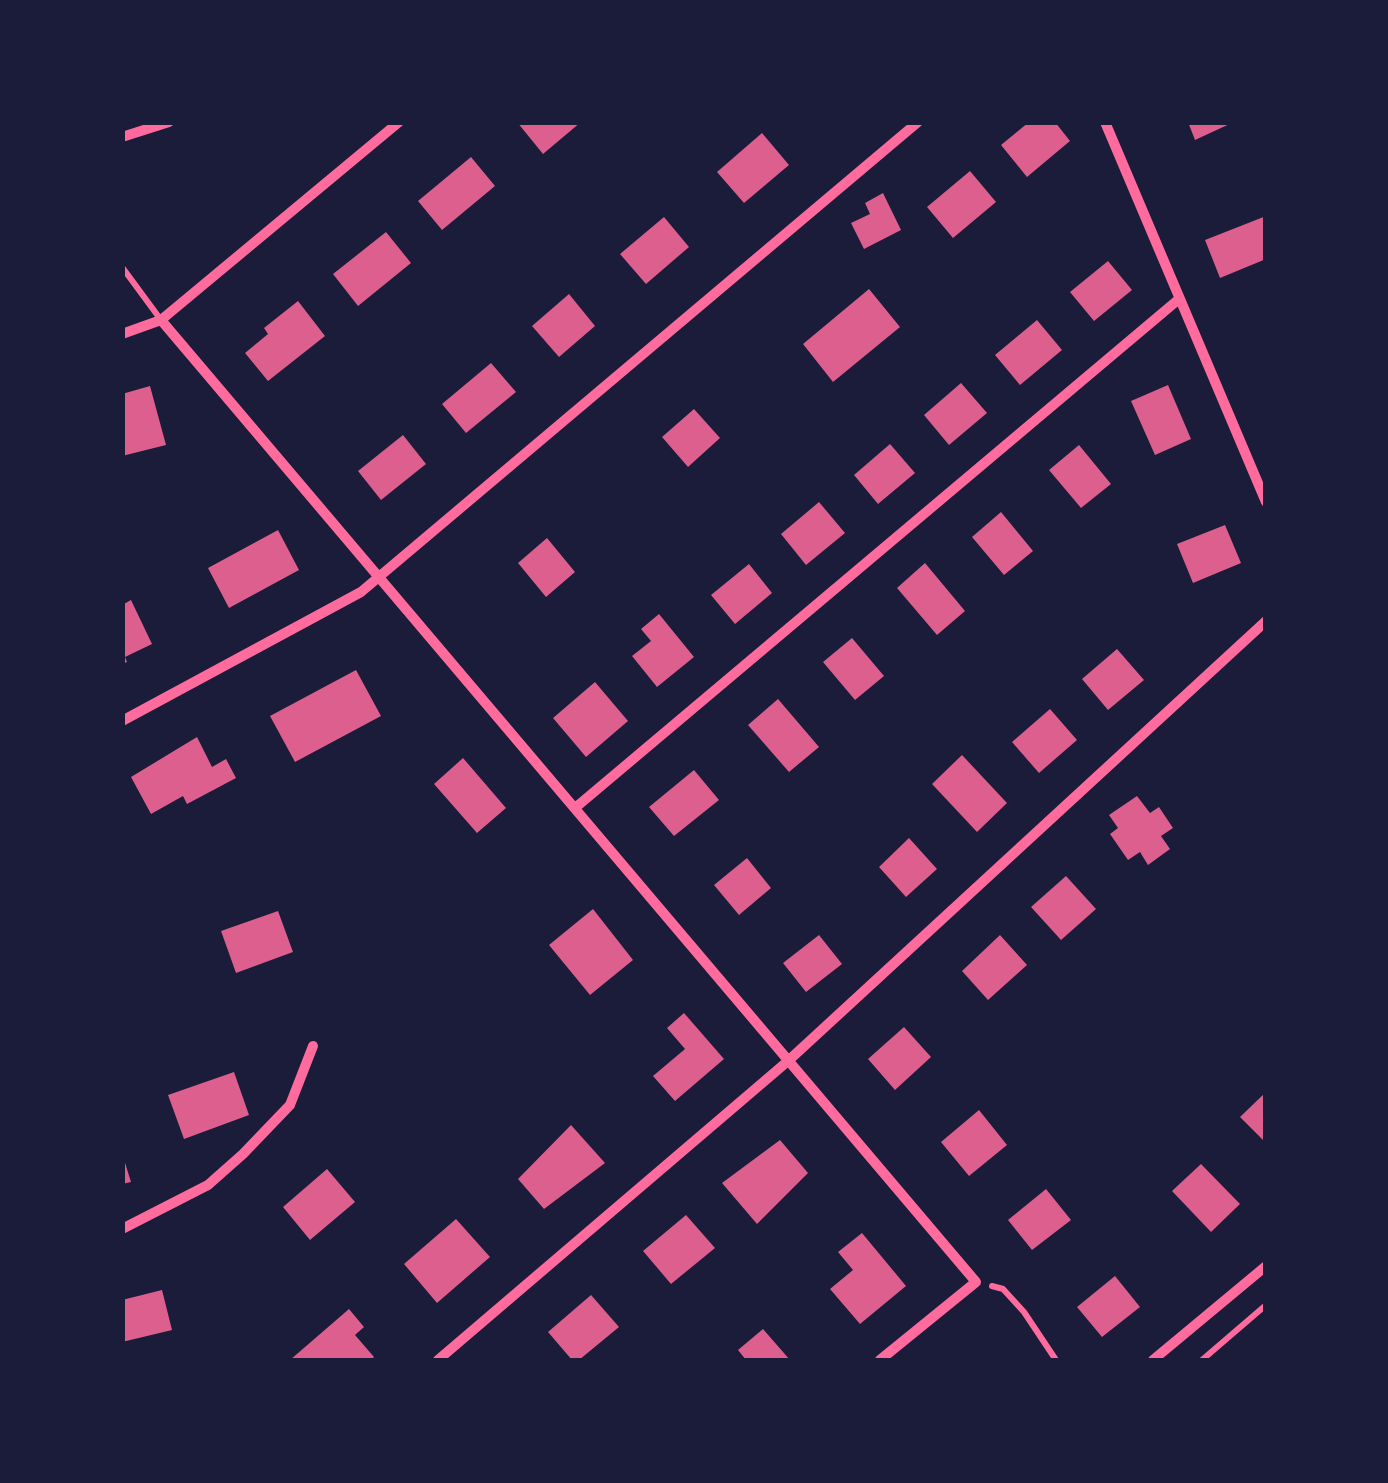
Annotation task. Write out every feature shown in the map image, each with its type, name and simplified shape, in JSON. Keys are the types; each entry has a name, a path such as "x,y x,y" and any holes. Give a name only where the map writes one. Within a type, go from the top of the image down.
{"street":[{"path":"122,137 169,122"},
{"path":"122,334 161,320 399,122"},
{"path":"122,720 361,592 918,122"},
{"path":"1104,122 1266,502"},
{"path":"575,808 1180,300"},
{"path":"161,320 976,1282 880,1360"},
{"path":"438,1360 788,1062 1266,621"},
{"path":"122,1229 208,1185 243,1154 290,1105 313,1046"},
{"path":"1153,1360 1266,1266"}],"lane":[{"path":"122,267 161,320"}],"path":[{"path":"1002,1289 1032,1322 1056,1360"},
{"path":"1202,1360 1266,1306"}],"building":[{"path":"517,122 581,122 543,154"},
{"path":"1029,122 1055,122 1070,141 1027,177 1001,145"},
{"path":"1188,122 1234,122 1195,140"},
{"path":"762,133 789,165 744,203 717,172"},
{"path":"471,157 495,186 442,230 418,201"},
{"path":"970,171 996,202 953,238 927,207"},
{"path":"883,193 901,230 864,249 851,223 870,214 865,203"},
{"path":"1266,216 1266,259 1220,278 1205,240"},
{"path":"664,217 689,247 646,284 620,254"},
{"path":"386,232 411,263 358,306 333,274"},
{"path":"1108,261 1132,290 1094,321 1070,292"},
{"path":"869,289 900,327 833,382 803,344"},
{"path":"569,294 595,326 559,357 532,326"},
{"path":"298,301 325,336 268,381 245,353 268,334 264,328"},
{"path":"1037,320 1062,350 1020,385 995,355"},
{"path":"491,363 516,392 466,433 442,404"},
{"path":"961,383 987,413 949,445 924,415"},
{"path":"1168,385 1191,439 1155,455 1131,401"},
{"path":"150,386 166,445 122,456 122,394"},
{"path":"694,409 720,438 688,467 662,437"},
{"path":"403,435 426,464 381,500 358,471"},
{"path":"890,444 915,473 878,504 854,475"},
{"path":"1079,445 1111,484 1081,508 1049,470"},
{"path":"819,502 845,533 806,565 781,534"},
{"path":"1001,512 1033,551 1004,575 972,537"},
{"path":"1225,525 1241,563 1193,583 1177,544"},
{"path":"278,530 299,570 229,608 208,568"},
{"path":"547,538 575,572 546,597 518,563"},
{"path":"925,563 965,611 937,635 897,588"},
{"path":"749,564 772,593 735,624 711,595"},
{"path":"131,600 152,644 125,657 127,662 122,664 122,605"},
{"path":"659,614 694,657 657,687 632,656 651,641 641,629"},
{"path":"852,638 884,676 855,700 823,662"},
{"path":"1117,649 1144,680 1108,710 1082,679"},
{"path":"356,670 381,716 295,762 270,716"},
{"path":"595,682 628,721 586,757 553,718"},
{"path":"778,699 819,747 789,772 748,725"},
{"path":"1050,709 1077,740 1039,773 1012,742"},
{"path":"197,737 212,767 226,759 236,778 187,804 183,796 151,814 131,777"},
{"path":"962,755 1007,803 977,832 932,784"},
{"path":"463,758 506,808 477,833 434,784"},
{"path":"694,770 719,800 674,836 649,807"},
{"path":"1137,796 1150,813 1159,807 1173,828 1161,836 1170,849 1148,865 1140,852 1128,860 1110,834 1118,828 1109,815"},
{"path":"909,838 937,869 906,897 879,867"},
{"path":"747,858 771,888 739,915 714,885"},
{"path":"1066,876 1096,909 1061,940 1031,907"},
{"path":"593,909 633,960 590,995 549,945"},
{"path":"278,911 293,952 236,973 221,931"},
{"path":"819,935 842,964 806,992 783,963"},
{"path":"1000,935 1027,965 988,1000 962,971"},
{"path":"684,1013 724,1059 675,1101 653,1076 685,1049 667,1028"},
{"path":"904,1027 931,1057 895,1090 868,1059"},
{"path":"234,1072 249,1115 184,1139 168,1095"},
{"path":"1266,1092 1266,1143 1240,1117"},
{"path":"979,1110 1007,1145 969,1176 941,1142"},
{"path":"571,1125 605,1163 544,1209 518,1179"},
{"path":"780,1140 808,1173 757,1224 722,1183"},
{"path":"122,1153 131,1182 122,1184"},
{"path":"1201,1164 1240,1204 1211,1232 1172,1191"},
{"path":"327,1169 355,1202 310,1240 283,1207"},
{"path":"1046,1189 1071,1220 1032,1250 1008,1220"},
{"path":"686,1215 715,1248 671,1284 643,1251"},
{"path":"456,1219 490,1257 437,1303 404,1264"},
{"path":"862,1233 906,1286 860,1324 830,1289 853,1270 838,1252"},
{"path":"1115,1276 1140,1307 1102,1337 1077,1307"},
{"path":"162,1290 172,1330 122,1342 122,1300"},
{"path":"591,1295 619,1327 579,1360 572,1360 548,1332"},
{"path":"349,1309 364,1327 355,1335 374,1357 371,1360 290,1360"},
{"path":"763,1329 790,1360 746,1360 738,1350"}]}
